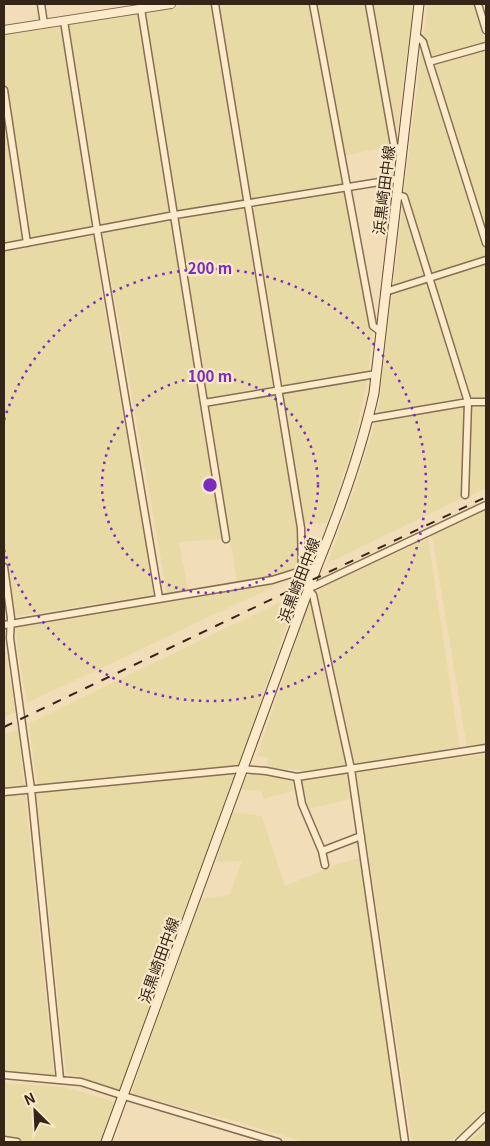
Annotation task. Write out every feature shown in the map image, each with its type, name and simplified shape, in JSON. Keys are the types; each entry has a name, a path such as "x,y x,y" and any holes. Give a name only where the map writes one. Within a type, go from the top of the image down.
{"main road":[{"name":"浜黒崎田中線","path":"106,1142 308,589 330,534 368,419 376,374 419,4"}],"street":[{"path":"40,4 44,24"},
{"path":"4,30 169,4"},
{"path":"215,4 246,204 301,528 302,569"},
{"path":"313,4 373,326 381,332"},
{"path":"369,4 394,145 401,152"},
{"path":"478,4 486,30"},
{"path":"141,8 226,540"},
{"path":"64,21 96,230 159,598"},
{"path":"416,35 423,42 430,62 486,243"},
{"path":"430,62 486,46"},
{"path":"4,90 27,243"},
{"path":"4,248 174,215 398,179"},
{"path":"396,194 404,197 468,402 465,495"},
{"path":"386,292 486,260"},
{"path":"204,403 376,374"},
{"path":"368,419 468,402 486,402"},
{"path":"405,1142 351,769 312,595 308,589 486,504"},
{"path":"7,624 272,580 302,569 317,566"},
{"path":"4,567 11,618 7,624 31,789 60,1079"},
{"path":"4,792 242,769 297,777 486,748"},
{"path":"297,777 302,804 322,851 325,865"},
{"path":"322,851 361,836"},
{"path":"4,1074 81,1082 278,1142"},
{"path":"459,1142 486,1116"},
{"path":"4,1140 17,1142"}],"shaded area":[{"path":"196,4 212,4 245,202 177,212 144,12"},
{"path":"218,4 311,4 345,186 251,201"},
{"path":"316,4 368,4 392,146 343,156"},
{"path":"372,4 413,4 396,143"},
{"path":"428,4 475,4 486,43 431,59 423,36"},
{"path":"138,14 172,213 101,227 68,25"},
{"path":"62,26 94,228 29,240 4,78 4,35"},
{"path":"422,47 486,252 486,258 430,276 404,192"},
{"path":"486,49 486,236 433,65"},
{"path":"4,118 24,241 4,245"},
{"path":"345,191 369,326 373,334 368,373 282,387 253,207"},
{"path":"403,203 427,277 393,287"},
{"path":"244,208 274,389 207,399 178,217"},
{"path":"171,219 223,539 179,542 188,590 167,594 103,233"},
{"path":"90,236 94,237 103,302 154,591 151,595 19,616 15,614 4,549 4,252"},
{"path":"486,263 486,398 468,398 432,280"},
{"path":"427,281 464,397 378,414 392,292"},
{"path":"367,378 356,436 327,523 305,524 282,393"},
{"path":"275,394 298,528 299,567 272,577 237,582 209,406"},
{"path":"464,405 462,498 328,563 375,423 387,419"},
{"path":"471,405 486,405 486,488 469,496"},
{"path":"486,510 486,745 467,748 432,536"},
{"path":"428,538 460,748 355,764 318,596 321,588"},
{"path":"283,582 27,703 16,628"},
{"path":"297,594 239,766 37,785 29,723"},
{"path":"310,599 346,764 306,771 267,767 268,758 257,756"},
{"path":"4,642 15,712 4,717"},
{"path":"18,729 24,785 4,787 4,735"},
{"path":"486,754 486,1107 472,1123 450,1142 412,1142 356,773"},
{"path":"237,772 172,945 122,1088 118,1090 66,1073 36,792"},
{"path":"253,774 292,781 295,790 263,799 262,792 241,789 247,776"},
{"path":"347,774 351,799 308,809 302,781"},
{"path":"25,793 54,1075 4,1071 4,795"},
{"path":"232,812 262,816 285,886 338,864 360,858 401,1142 304,1142 242,1123 133,1094 132,1091 201,899 230,895 242,861 216,862"},
{"path":"4,1083 64,1087 116,1102 101,1142 33,1142 4,1137"},
{"path":"486,1124 486,1142 467,1142 476,1135"}],"railway":[{"path":"4,727 486,497"}]}
